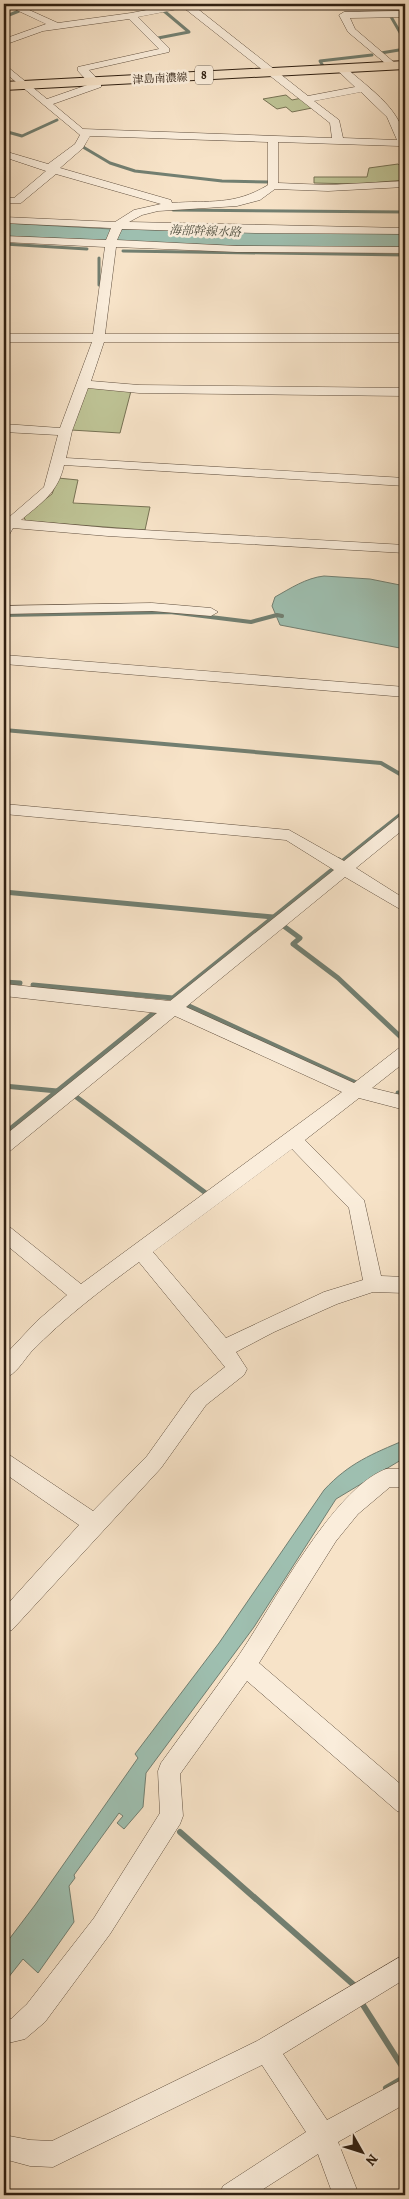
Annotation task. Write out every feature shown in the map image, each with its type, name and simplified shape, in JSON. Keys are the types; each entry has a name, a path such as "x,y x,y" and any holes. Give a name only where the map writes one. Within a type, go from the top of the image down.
{"main road":[{"name":"津島南濃線","path":"4,86 399,65"}],"street":[{"path":"9,4 55,26"},
{"path":"22,10 33,4"},
{"path":"4,16 42,4"},
{"path":"185,4 335,122 338,141"},
{"path":"4,42 40,28 131,16 191,4"},
{"path":"399,65 351,30 344,15 405,14"},
{"path":"45,103 97,84 82,68 166,50 131,16"},
{"path":"4,67 71,127 86,134 338,141 404,145 392,116 340,68"},
{"path":"306,99 363,89"},
{"path":"4,200 17,201 79,146 86,134"},
{"path":"273,140 274,186"},
{"path":"4,154 122,191 175,204 224,206 264,194 274,186 328,188 405,184"},
{"path":"5,526 50,487 66,432 99,338 110,249 115,227 139,211 175,204"},
{"path":"4,220 115,227 405,231"},
{"path":"4,239 110,249 405,250"},
{"path":"4,247 405,258"},
{"path":"4,338 405,338"},
{"path":"82,384 139,389 405,392"},
{"path":"4,428 66,432"},
{"path":"58,461 405,482"},
{"path":"5,526 405,549"},
{"path":"4,610 152,607 211,612"},
{"path":"4,659 405,692"},
{"path":"4,809 289,835 405,906"},
{"path":"4,1146 405,820"},
{"path":"4,990 173,1008 356,1091 405,1103"},
{"path":"4,1370 28,1342 81,1295 293,1139 405,1053"},
{"path":"293,1139 358,1205 373,1284"},
{"path":"4,1233 81,1295"},
{"path":"4,1623 94,1524 154,1462 199,1399 237,1369 223,1349 141,1252"},
{"path":"223,1349 267,1326 331,1298 373,1284 405,1284"},
{"path":"4,1462 94,1524"},
{"path":"4,2032 16,2030 36,2013 102,1926 172,1816 169,1771 245,1664 329,1534 350,1507 386,1478 405,1478"},
{"path":"245,1664 405,1803"},
{"path":"4,2147 30,2153 53,2154 266,2050 405,1966"},
{"path":"266,2050 323,2136 346,2195"},
{"path":"232,2195 323,2136 405,2090"}],"green space":[{"path":"286,95 292,100 302,98 312,108 292,112 286,107 277,109 263,99"},
{"path":"398,164 405,170 405,180 358,184 314,183 314,177 367,177 369,168"},
{"path":"89,387 131,391 120,433 71,430 84,390"},
{"path":"58,478 78,480 73,503 150,507 145,530 26,521 23,516 52,494"}],"water":[{"name":"海部幹線水路","path":"4,223 111,229 405,234 405,247 238,246 4,236"},
{"path":"324,576 370,579 405,586 405,649 280,625 272,606 275,597 305,581"},
{"path":"405,1440 405,1461 401,1460 336,1499 254,1627 146,1773 143,1807 124,1829 117,1823 123,1816 119,1813 74,1875 75,1878 69,1886 74,1922 38,1973 23,1959 4,1983 4,1946 138,1758 135,1754 219,1643 324,1490 352,1466 371,1455"}],"waterway":[{"path":"25,8 37,4"},
{"path":"153,4 161,7"},
{"path":"4,17 19,11"},
{"path":"158,38 189,32 164,11"},
{"path":"390,15 405,41"},
{"path":"381,53 405,49"},
{"path":"323,66 320,61 372,55"},
{"path":"4,131 22,136 57,120"},
{"path":"400,145 405,157"},
{"path":"83,147 110,163 135,171 222,181 269,182"},
{"path":"173,210 405,212"},
{"path":"4,244 87,249"},
{"path":"123,251 405,255"},
{"path":"99,258 99,285"},
{"path":"4,615 170,612 251,622 277,615 282,616"},
{"path":"4,730 381,763 405,777"},
{"path":"376,834 405,811"},
{"path":"339,860 342,862 378,833"},
{"path":"33,985 173,998 331,871"},
{"path":"4,892 273,917"},
{"path":"285,927 300,938 293,944 338,978 405,1041"},
{"path":"4,982 20,983"},
{"path":"189,1006 356,1083"},
{"path":"4,1134 155,1012"},
{"path":"4,1086 57,1091"},
{"path":"398,1093 405,1094"},
{"path":"75,1096 207,1194"},
{"path":"180,1832 355,1986"},
{"path":"363,2005 405,2071"},
{"path":"386,2088 405,2077"}]}
